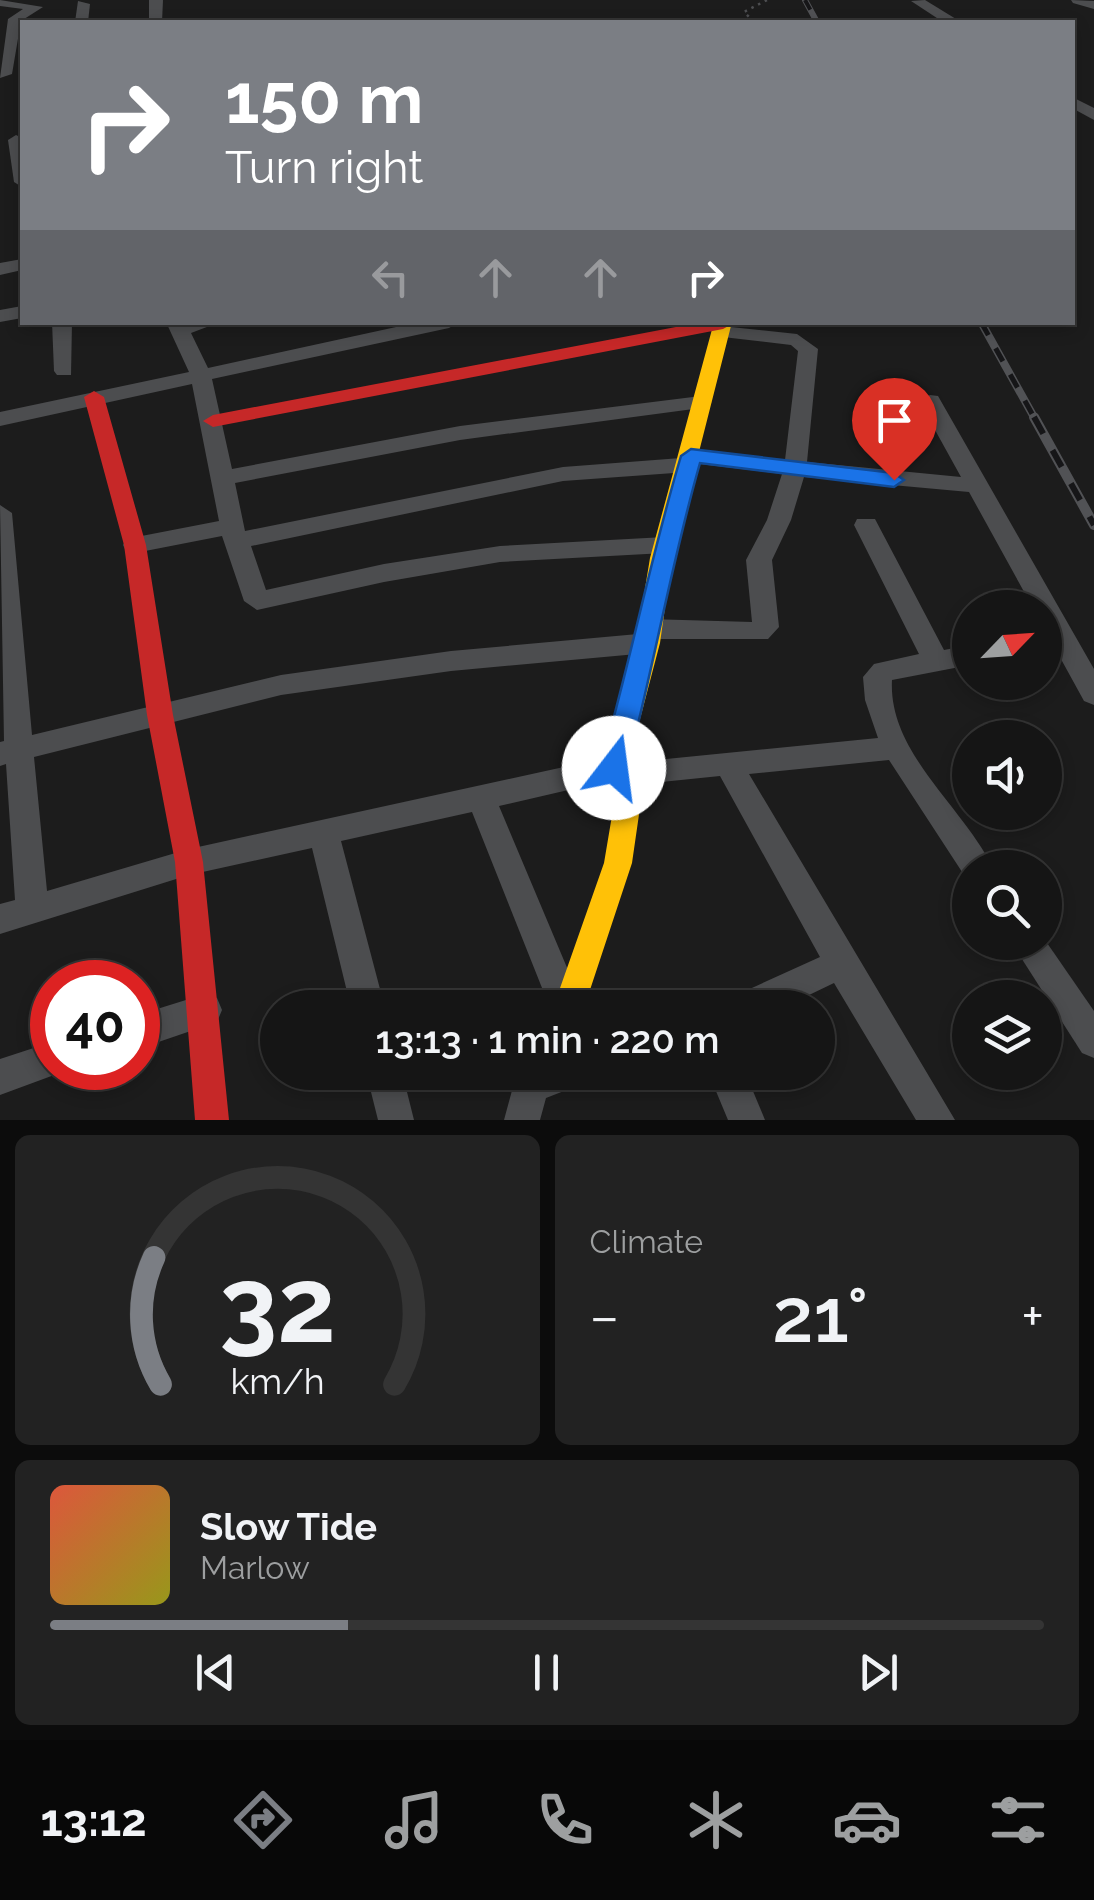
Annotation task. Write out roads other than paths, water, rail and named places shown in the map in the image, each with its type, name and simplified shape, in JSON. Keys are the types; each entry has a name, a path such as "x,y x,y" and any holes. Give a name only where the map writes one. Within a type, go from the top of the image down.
{"street":[{"path":"1078,0 1094,5"},
{"path":"918,1 948,20"},
{"path":"0,2 36,7 14,18 17,50 2,74 6,98"},
{"path":"82,20 83,4"},
{"path":"13,141 20,168"},
{"path":"62,325 64,371"},
{"path":"0,419 435,325"},
{"path":"8,752 281,685 648,636 764,630 759,560 779,520 795,469 807,345 722,326 214,422"},
{"path":"573,990 618,864 623,770 665,545 722,326"},
{"path":"177,327 201,376 214,422 234,532 257,600 500,554 665,545"},
{"path":"94,397 135,545 160,715 190,862 212,1120"},
{"path":"930,401 1029,590"},
{"path":"222,478 399,440 570,415 701,402"},
{"path":"135,545 234,532 245,540 562,474 690,460 929,484 977,485"},
{"path":"0,513 8,752 32,909"},
{"path":"866,524 935,659"},
{"path":"1062,654 1094,694"},
{"path":"952,658 897,667 876,678 876,694 898,748 965,850"},
{"path":"0,919 190,862 623,770 898,748"},
{"path":"728,764 840,963 937,1120"},
{"path":"482,800 560,990"},
{"path":"324,834 363,990"},
{"path":"1039,960 1094,1041"},
{"path":"782,990 840,963"},
{"path":"160,1025 205,1010"},
{"path":"0,1077 30,1067"},
{"path":"388,1090 396,1120"},
{"path":"734,1090 747,1120"}],"railway":[{"path":"805,0 816,20"},
{"path":"983,325 1035,419"},
{"path":"1034,417 1094,525"}]}
